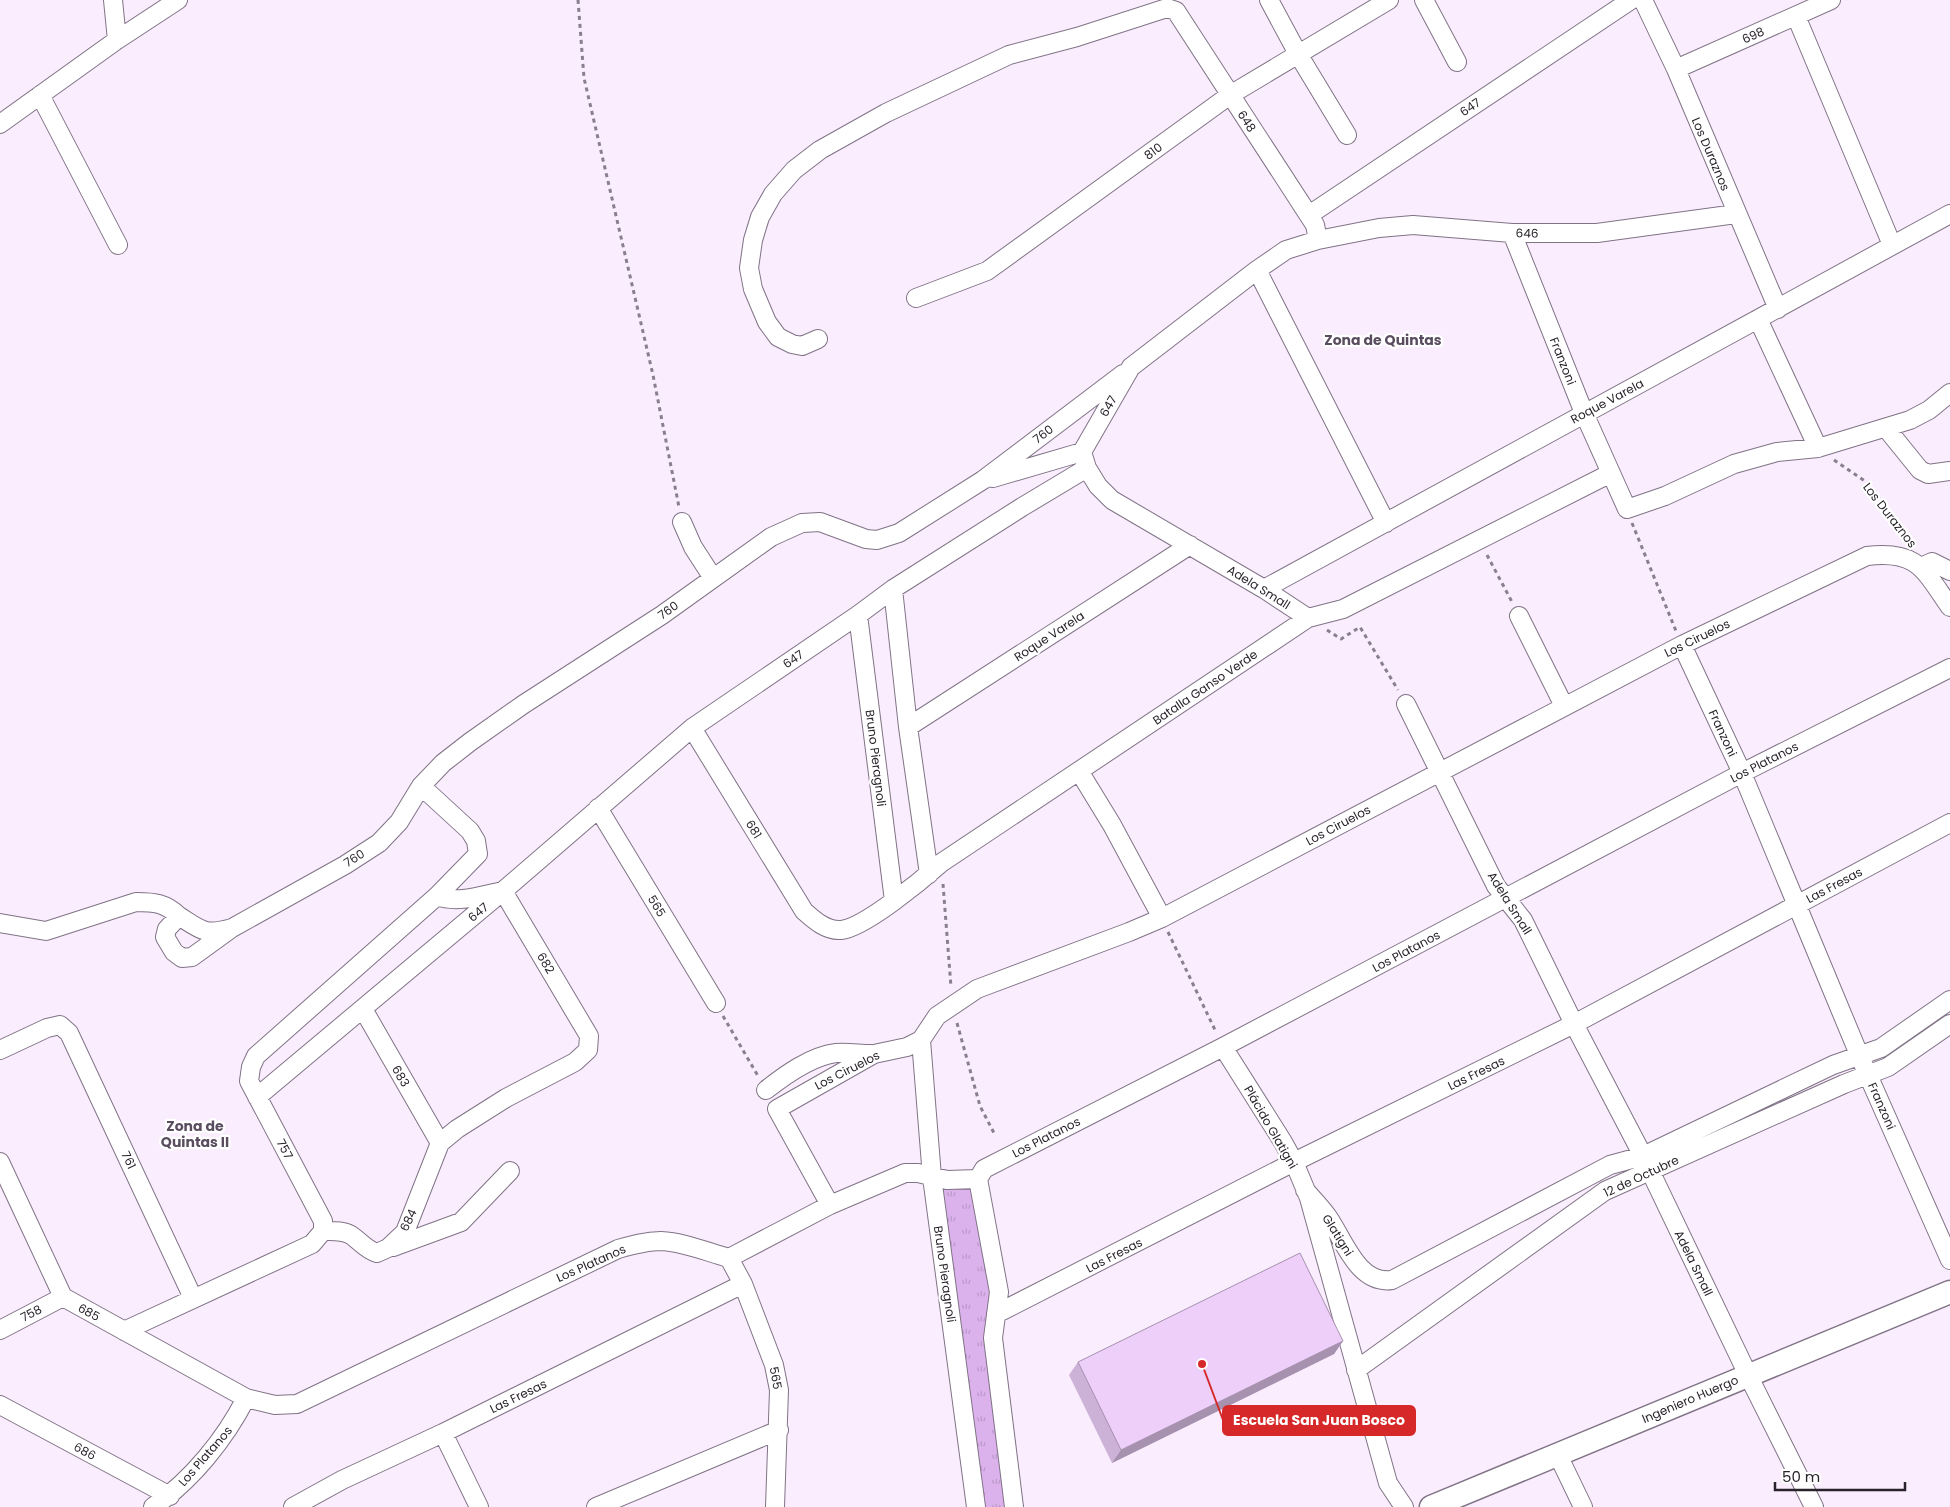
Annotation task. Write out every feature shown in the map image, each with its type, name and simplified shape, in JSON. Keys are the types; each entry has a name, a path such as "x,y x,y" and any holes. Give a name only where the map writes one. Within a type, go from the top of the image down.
{"main road":[{"name":"Ingeniero Huergo","path":"1431,1507 1950,1292"}],"street":[{"path":"113,0 117,40"},
{"path":"0,124 117,40 178,0"},
{"path":"1269,0 1298,54 1347,135"},
{"name":"810","path":"916,298 987,271 1230,95 1389,0"},
{"path":"1424,0 1457,62"},
{"name":"647","path":"1309,215 1631,0"},
{"name":"Los Duraznos","path":"1643,0 1676,69 1778,309"},
{"name":"698","path":"1676,69 1831,0"},
{"name":"648","path":"818,339 802,346 792,344 778,337 768,322 753,289 749,268 753,240 760,218 773,194 794,170 820,150 886,113 1009,55 1077,37 1167,8 1176,12 1309,215 1315,225 1318,240"},
{"path":"1796,16 1892,245"},
{"path":"40,95 118,245"},
{"name":"646","path":"1318,240 1379,228 1413,225 1512,233 1597,233 1736,214"},
{"name":"Roque Varela","path":"1264,589 1892,245 1949,216"},
{"name":"Franzoni","path":"1512,233 1584,413 1626,508"},
{"name":"647","path":"257,1097 503,891 692,728 1084,460 1131,367 1257,270 1286,250 1318,240"},
{"path":"1257,270 1386,523"},
{"path":"1758,319 1818,448"},
{"name":"760","path":"232,928 215,933 199,929 179,916 167,929 165,937 174,952 182,958 192,956 232,928 345,865 379,843 399,822 421,786 443,763 524,704 662,615 771,537 802,523 820,522 866,539 877,540 899,533 982,480 1131,367"},
{"path":"1626,508 1665,496 1734,464 1777,452 1818,448 1910,420 1929,410 1950,393"},
{"path":"1886,428 1920,470 1928,474 1950,471"},
{"path":"982,480 1084,460"},
{"name":"Adela Small","path":"1084,460 1098,486 1112,500 1264,589 1308,618"},
{"name":"Batalla Ganso Verde","path":"821,925 840,930 860,923 894,901 935,869 1308,618 1344,609 1611,473"},
{"path":"682,522 693,547 713,578"},
{"name":"Roque Varela","path":"908,727 1190,545"},
{"name":"Los Ciruelos","path":"830,1205 777,1109 874,1054 908,1047 921,1040 936,1016 977,989 1162,918 1682,645 1867,556 1882,554 1919,563 1932,562 1950,570"},
{"path":"1919,563 1950,606"},
{"path":"894,589 908,727 935,869"},
{"name":"Bruno Pieragnoli","path":"858,615 894,901"},
{"path":"1519,616 1564,706"},
{"name":"Franzoni","path":"1682,645 1742,773 1860,1057 1950,1260"},
{"name":"Los Platanos","path":"978,1178 984,1169 1223,1047 1742,773 1950,668"},
{"name":"Adela Small","path":"1406,704 1441,771 1496,886 1523,920 1646,1163 1814,1507"},
{"name":"681","path":"692,728 804,911 821,925"},
{"path":"1079,771 1112,825 1162,918"},
{"path":"421,786 470,830 476,841 478,854 437,896 445,899 459,899 503,891"},
{"name":"565","path":"598,808 716,1004"},
{"name":"Las Fresas","path":"996,1314 1294,1162 1574,1024 1950,823"},
{"name":"682","path":"503,891 589,1036"},
{"name":"757","path":"323,1231 323,1221 249,1081 251,1067 256,1056 437,896"},
{"path":"0,923 46,931 136,902 150,902 168,906 179,916"},
{"name":"12 de Octubre","path":"1356,1370 1646,1163 1833,1065 1881,1048 1950,1000"},
{"name":"683","path":"363,1009 440,1143"},
{"name":"12 de Octubre","path":"1372,1278 1383,1282 1392,1280 1610,1165 1646,1163 1888,1067 1950,1024"},
{"name":"761","path":"0,1050 47,1028 60,1025 69,1033 193,1298"},
{"name":"684","path":"388,1248 405,1232 440,1143 457,1129 506,1098 575,1062 588,1050 589,1036"},
{"name":"Bruno Pieragnoli","path":"921,1040 932,1177 976,1507"},
{"name":"Plácido Glatigni","path":"1223,1047 1294,1162 1305,1190 1388,1483 1404,1507"},
{"path":"766,1090 789,1072 834,1053 874,1054"},
{"name":"685","path":"0,1162 5,1184 63,1297 246,1398"},
{"path":"124,1331 312,1244 323,1231 342,1231 351,1235 370,1251 377,1253 462,1222 510,1171"},
{"path":"729,1258 830,1205 905,1173 918,1173 947,1180 978,1178 999,1292 993,1338 1014,1507"},
{"name":"Glatigni","path":"1305,1190 1327,1216 1357,1264 1372,1278"},
{"name":"Los Platanos","path":"153,1507 170,1496 189,1476 232,1424 246,1398 276,1405 297,1404 618,1249 642,1242 661,1241 679,1244 729,1258"},
{"name":"565","path":"729,1258 743,1284 774,1365 779,1390 775,1507"},
{"name":"Las Fresas","path":"294,1507 342,1480 443,1433 743,1284"},
{"name":"758","path":"0,1330 63,1297"},
{"name":"686","path":"0,1405 170,1496"},
{"path":"596,1507 779,1430"},
{"path":"443,1433 479,1507"},
{"path":"1558,1454 1583,1507"}],"path":[{"path":"578,0 584,78 653,375 682,522"},
{"name":"Los Duraznos","path":"1818,448 1869,484 1919,563"},
{"path":"1626,508 1682,645"},
{"path":"1480,541 1519,616"},
{"path":"1308,618 1341,639 1360,627 1406,704"},
{"path":"935,869 952,1004 980,1106 995,1135"},
{"path":"1162,918 1223,1047"},
{"path":"716,1004 766,1090"}],"green space":[{"path":"932,1177 978,1179 999,1292 993,1338 1014,1507 976,1507"}],"building":[{"path":"1300,1253 1343,1341 1121,1450 1078,1362"}],"place":[{"name":"Escuela San Juan Bosco","path":"1202,1364"}],"district":[{"name":"Zona de Quintas","path":"1383,340"},
{"name":"Zona de Quintas II","path":"195,1134"}]}
